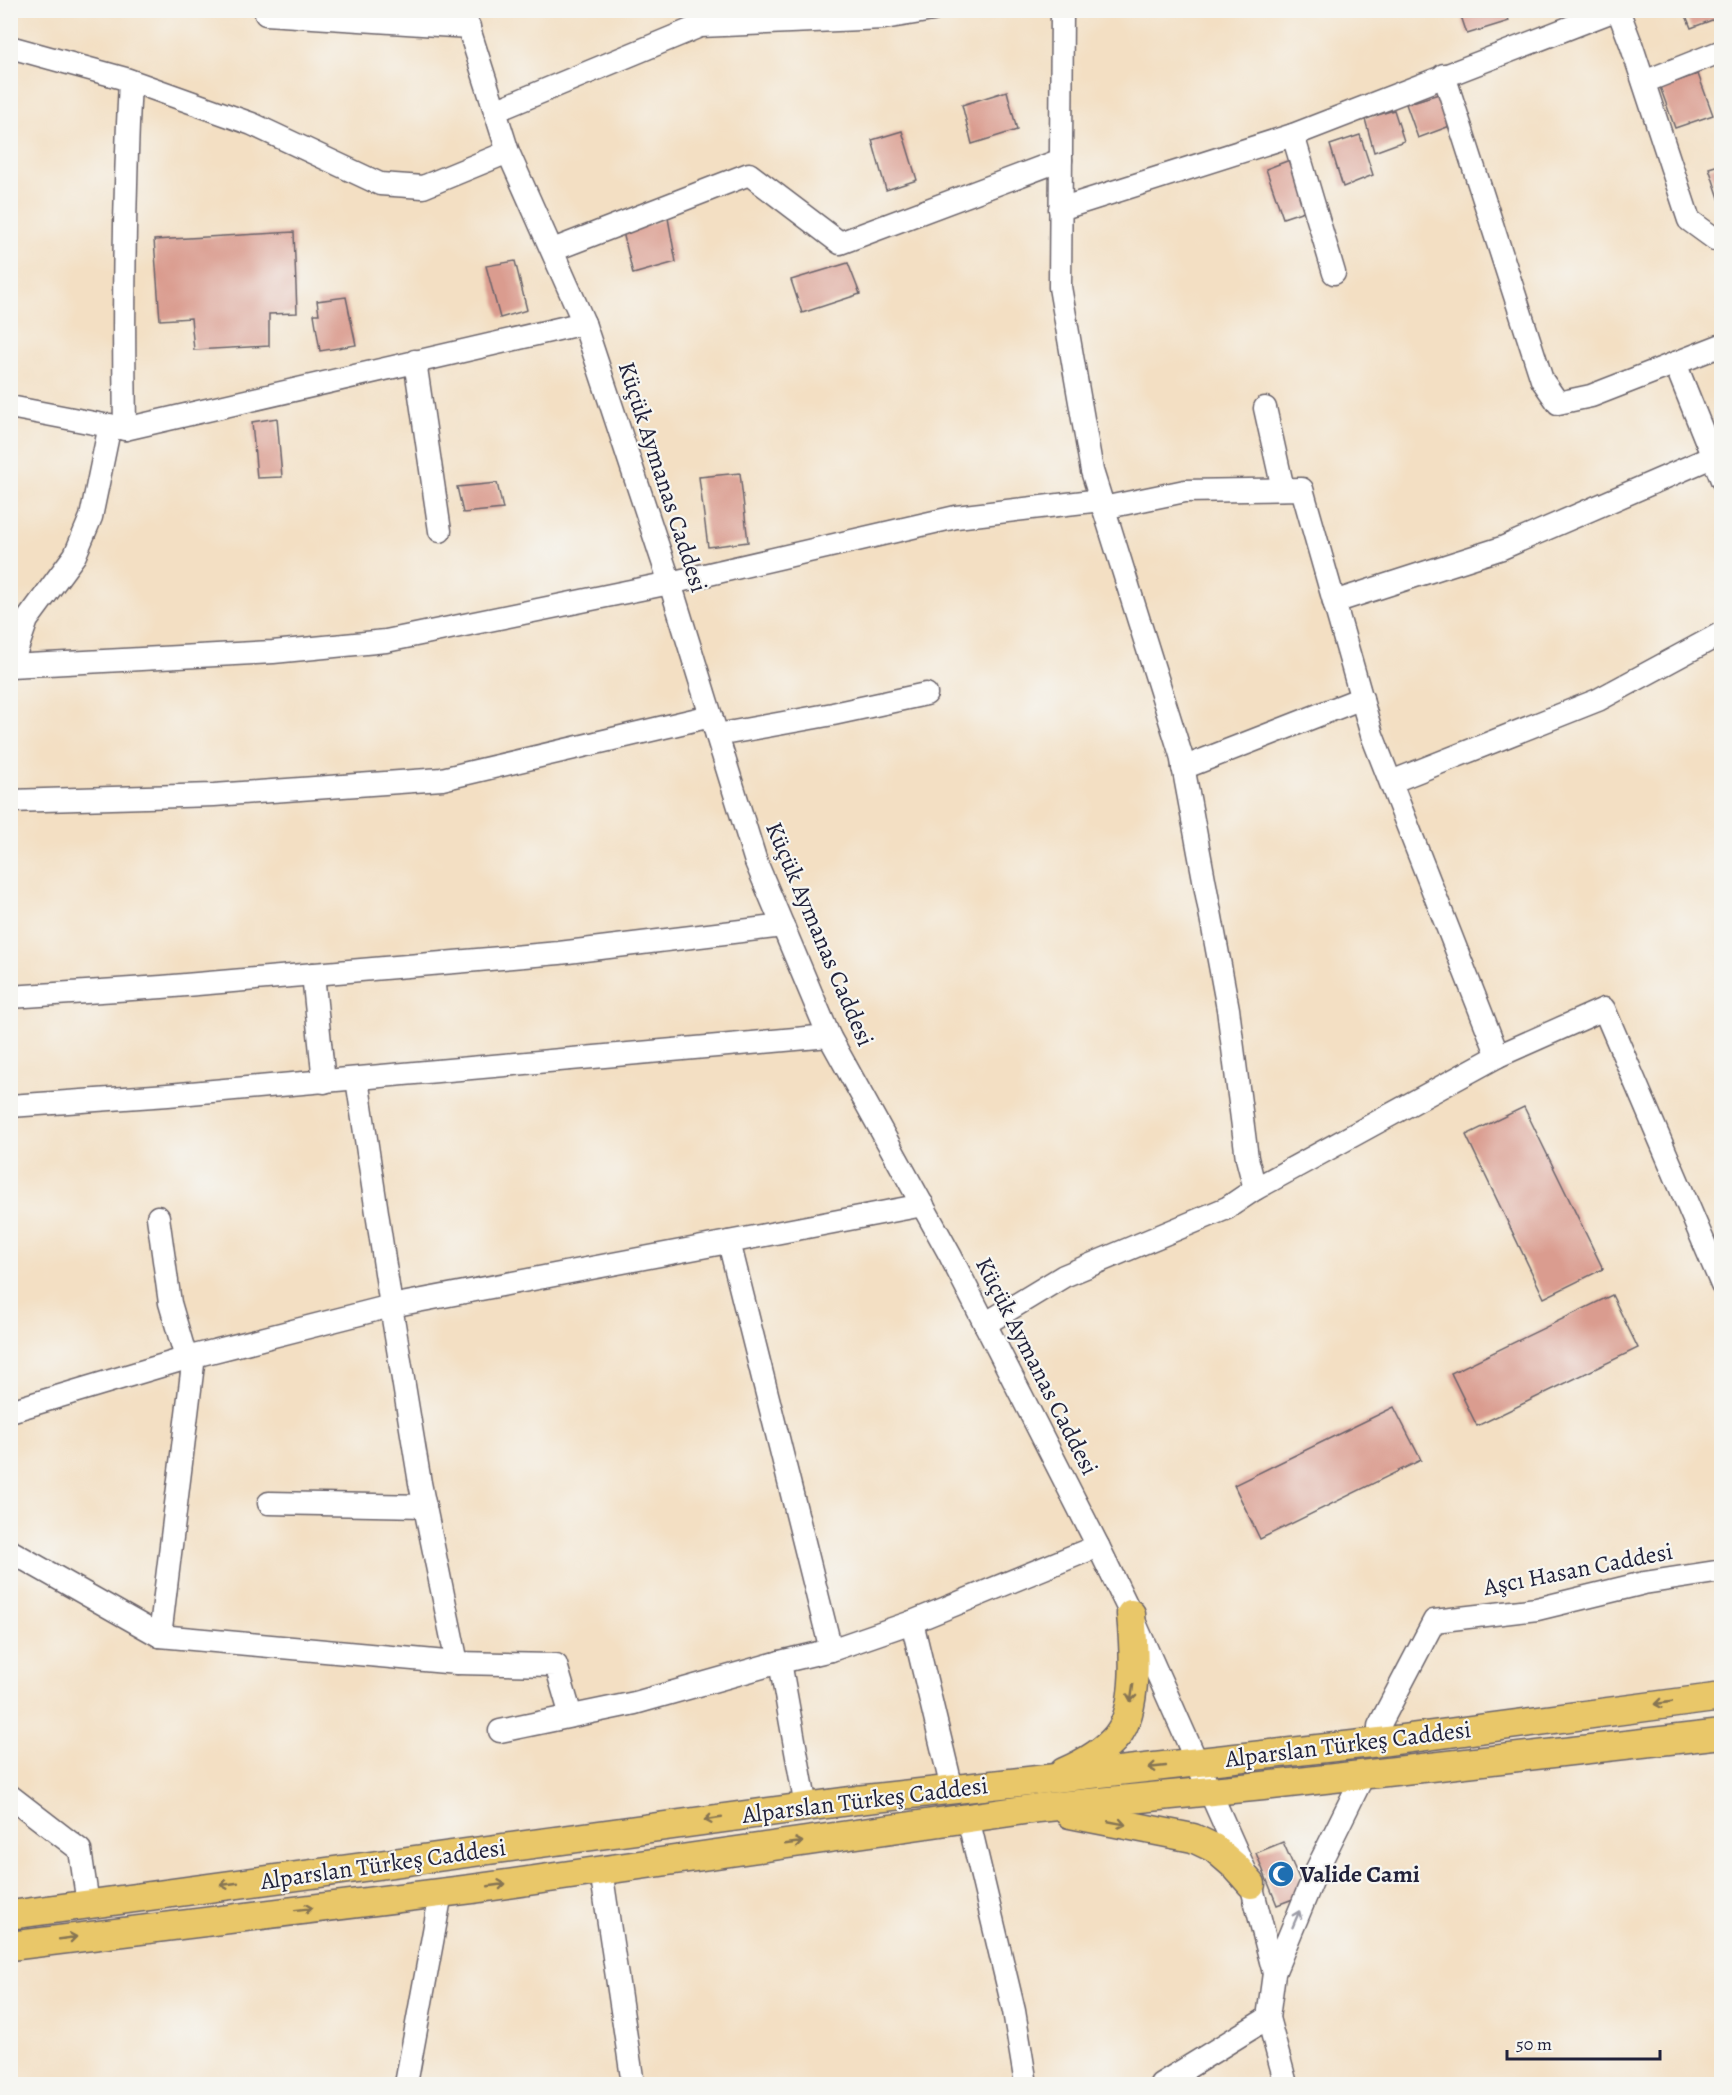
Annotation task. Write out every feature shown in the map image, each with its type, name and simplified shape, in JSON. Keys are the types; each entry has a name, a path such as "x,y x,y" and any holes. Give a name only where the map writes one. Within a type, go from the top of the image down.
{"main road":[{"path":"1053,1778 1086,1762 1118,1736 1129,1709 1135,1670 1131,1614"},
{"name":"Alparslan Türkeş Caddesi","path":"10,1915 806,1807 1380,1742 1722,1697"},
{"name":"Alparslan Türkeş Caddesi","path":"10,1946 441,1893 1038,1808 1722,1734"},
{"path":"1038,1808 1193,1838 1214,1848 1251,1884"}],"street":[{"path":"495,111 700,26 885,18 933,10"},
{"path":"1062,10 1060,287 1092,471 1183,768 1228,1009 1247,1158 1255,1189"},
{"path":"1060,209 1293,135 1616,10 1644,82 1689,220 1715,239 1722,236"},
{"path":"266,14 466,19"},
{"name":"Küçük Aymanas Caddesi","path":"466,19 508,152 584,323 670,583 756,862 828,1036 923,1205 1131,1614 1251,1884 1274,1973"},
{"path":"10,47 130,81 252,124 380,183 423,187 508,152"},
{"path":"1644,82 1722,51"},
{"path":"1444,75 1542,380 1558,403 1591,396 1722,345"},
{"path":"130,81 125,176 123,334 117,427 91,517 75,555 27,620 11,666 273,652 386,641 670,583 956,517 1102,504 1185,491 1302,489 1372,735 1498,1056"},
{"path":"1293,135 1334,273"},
{"path":"553,250 749,174 840,243 1061,160"},
{"path":"10,407 117,427 584,323"},
{"path":"415,361 440,531"},
{"path":"1675,363 1722,480"},
{"path":"1265,408 1283,489"},
{"path":"1334,602 1502,548 1712,457"},
{"path":"1391,782 1598,700 1722,633"},
{"path":"10,801 214,795 441,779 714,726 832,714 926,694"},
{"path":"1183,768 1362,698"},
{"path":"10,997 162,987 559,953 783,926"},
{"path":"313,974 324,1082"},
{"path":"985,1324 1064,1276 1227,1208 1255,1189 1498,1056 1604,1010 1722,1285"},
{"path":"10,1106 324,1082 828,1036"},
{"path":"357,1079 391,1306 425,1506 457,1663"},
{"path":"10,1411 190,1357 391,1306 923,1205"},
{"path":"158,1217 170,1303 190,1357 160,1636"},
{"path":"729,1242 831,1650"},
{"path":"269,1503 425,1506"},
{"path":"500,1731 635,1703 831,1650 912,1622 1098,1546"},
{"path":"10,1551 160,1636 457,1663 556,1665 571,1716"},
{"name":"Aşcı Hasan Caddesi","path":"1380,1742 1379,1726 1434,1621 1537,1609 1644,1583 1722,1571"},
{"path":"912,1622 952,1789"},
{"path":"780,1662 806,1807"},
{"path":"1286,2085 1268,2018 1274,1973 1317,1869 1364,1774"},
{"path":"10,1796 80,1850 88,1904"},
{"path":"968,1818 1014,2011 1026,2085"},
{"path":"601,1870 633,2085"},
{"path":"406,2085 441,1893"},
{"path":"1161,2085 1268,2018"}],"building":[{"path":"1459,10 1506,10 1509,21 1467,34"},
{"path":"1678,10 1717,10 1720,17 1691,28 1685,13 1679,15"},
{"path":"1698,74 1713,115 1675,128 1660,87"},
{"path":"1007,91 1017,130 972,144 962,105"},
{"path":"1439,94 1450,126 1418,138 1406,104"},
{"path":"1394,110 1404,141 1374,152 1365,119"},
{"path":"902,131 917,180 886,190 872,140"},
{"path":"1360,135 1373,175 1343,187 1330,145"},
{"path":"1295,158 1313,208 1283,218 1266,169"},
{"path":"1722,164 1722,204 1721,204 1709,168"},
{"path":"668,218 676,262 633,274 623,232"},
{"path":"294,232 297,313 269,314 269,346 194,350 191,318 160,320 154,240"},
{"path":"515,261 527,310 500,318 486,266"},
{"path":"848,263 860,294 802,313 791,280"},
{"path":"346,297 356,345 320,351 314,314 319,314 317,301"},
{"path":"277,418 282,477 257,478 252,422"},
{"path":"740,473 748,542 708,547 699,477"},
{"path":"497,483 503,509 463,513 457,487"},
{"path":"1524,1107 1603,1269 1544,1298 1466,1135"},
{"path":"1612,1295 1638,1348 1477,1426 1451,1373"},
{"path":"1394,1407 1421,1460 1260,1539 1234,1485"},
{"name":"Valide Cami","path":"1283,1842 1306,1894 1277,1905 1256,1853"}],"place":[{"name":"Valide Cami","path":"1281,1874"}]}
